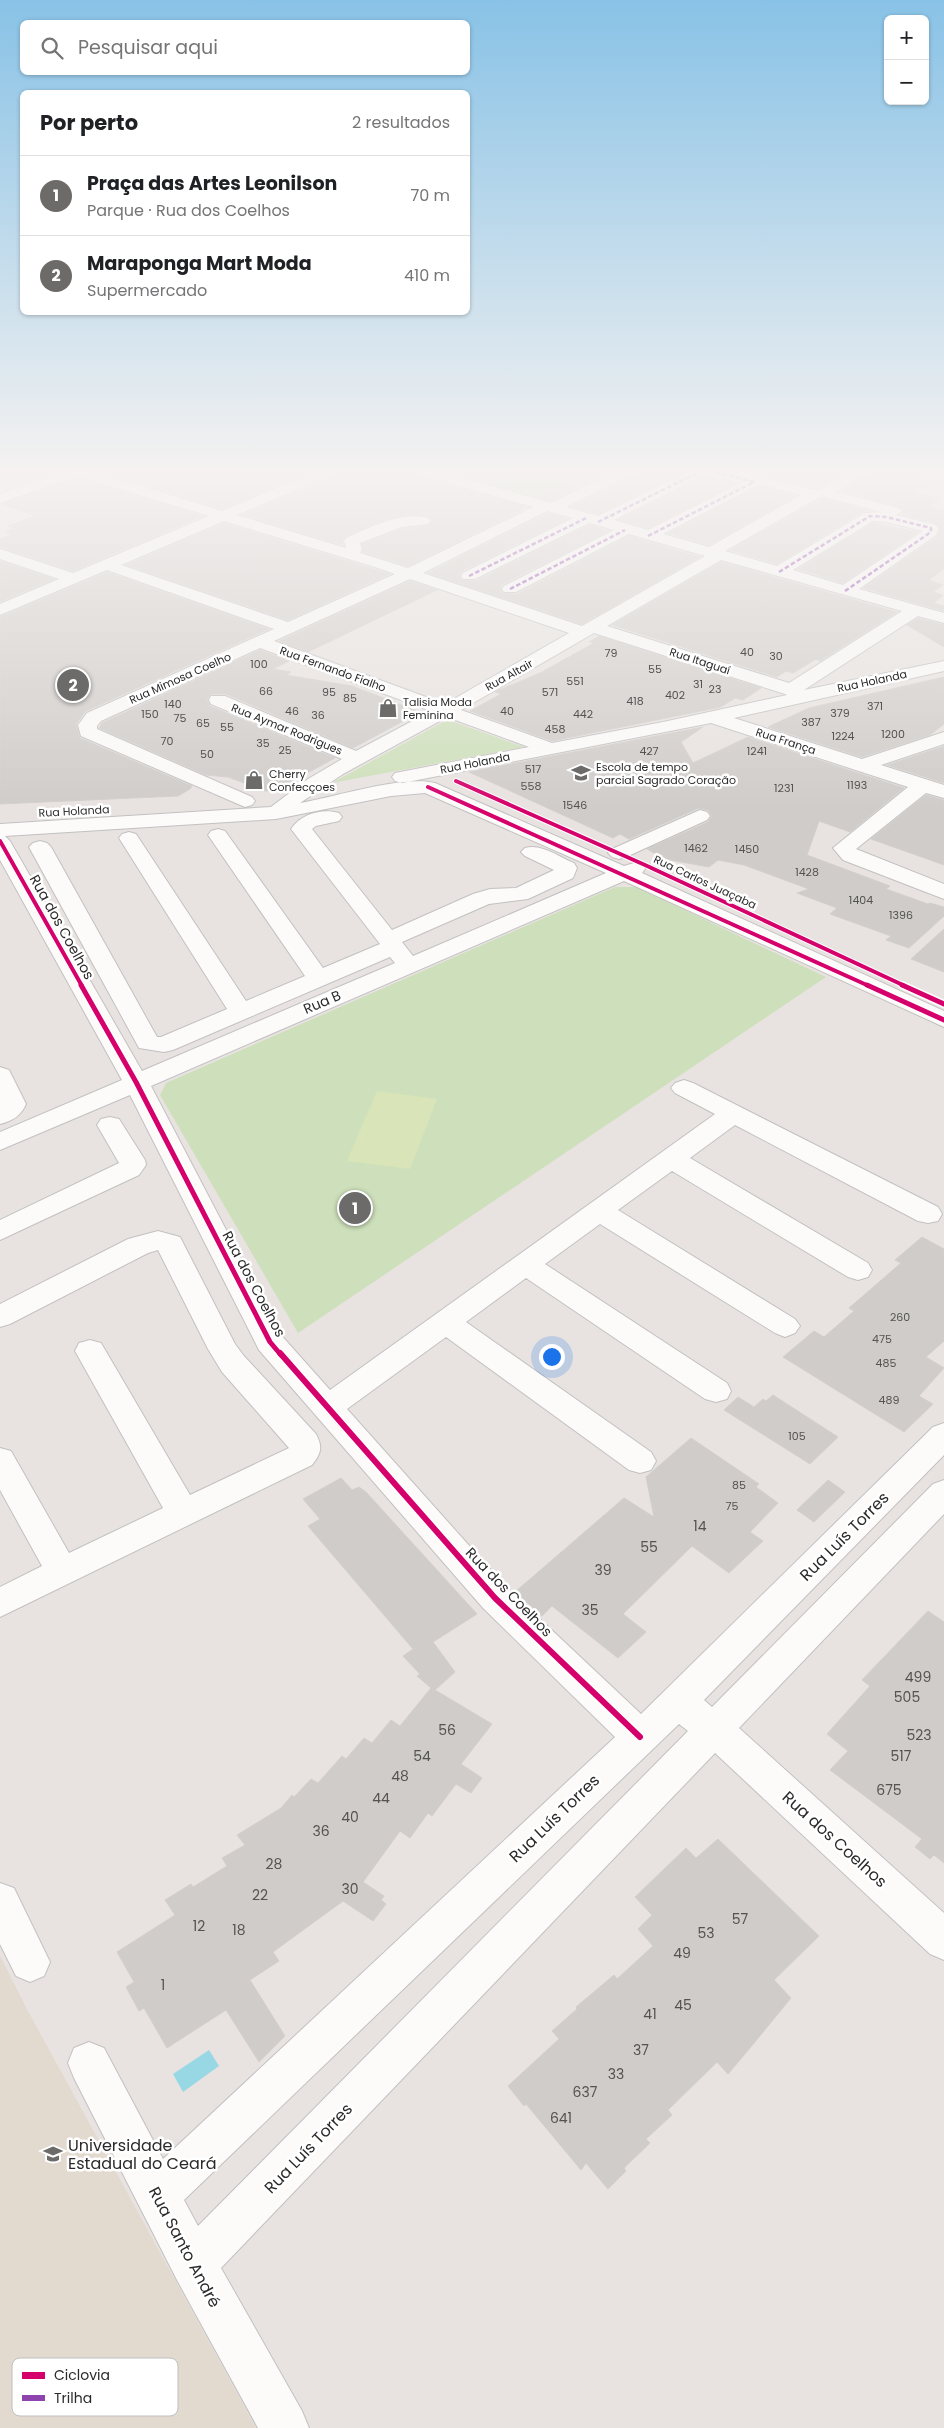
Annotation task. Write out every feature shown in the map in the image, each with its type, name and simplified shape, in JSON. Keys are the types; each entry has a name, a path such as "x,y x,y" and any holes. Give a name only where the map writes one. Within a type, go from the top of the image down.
{"street":[{"path":"0,610 61,584"},
{"path":"162,584 288,628"},
{"name":"Rua Mimosa Coelho","path":"244,801 88,732 87,728 94,717 385,584"},
{"name":"Rua Itaguaí","path":"441,584 797,693"},
{"path":"510,589 519,584"},
{"name":"Rua Altair","path":"276,813 294,797 356,758 590,630 665,584"},
{"path":"822,584 944,618"},
{"path":"845,591 855,584"},
{"path":"0,593 49,589"},
{"path":"797,693 915,610"},
{"name":"Rua Fernando Fialho","path":"260,642 548,748"},
{"name":"Rua Holanda","path":"0,815 294,797 426,777 548,748 712,717 797,693 944,666"},
{"name":"Rua Aymar Rodrigues","path":"218,700 356,758"},
{"name":"Rua França","path":"712,717 944,792"},
{"path":"860,766 944,738"},
{"name":"Rua Holanda","path":"0,830 276,813 320,807 406,788 426,777"},
{"name":"Rua Carlos Juaçaba","path":"426,777 629,864 944,1004"},
{"path":"923,785 844,848 850,856 944,892"},
{"path":"40,847 148,1043 164,1045 319,979 396,951 490,896 520,894 558,878 565,873 566,868 433,807 420,805 309,821 303,824 301,828 396,951"},
{"name":"Rua B","path":"0,1142 136,1082 396,951 629,864 700,816"},
{"path":"218,835 319,979"},
{"path":"129,838 241,1012"},
{"name":"Rua dos Coelhos","path":"0,841 136,1082 270,1342 496,1598 640,1737"},
{"name":"Rua Carlos Juaçaba","path":"629,864 944,1020"},
{"path":"0,1075 12,1104 11,1109 0,1116"},
{"path":"684,1088 928,1214"},
{"path":"328,1407 734,1113"},
{"path":"0,1231 130,1169 133,1165 132,1160 110,1126"},
{"path":"672,1158 858,1270"},
{"path":"599,1211 785,1326"},
{"path":"0,1317 138,1246 157,1239 164,1240 170,1244 223,1349 233,1364 305,1443 305,1451 301,1456 0,1603"},
{"path":"525,1264 716,1391"},
{"path":"446,1322 640,1461"},
{"path":"90,1351 183,1513"},
{"name":"Rua Luís Torres","path":"157,2195 678,1702 944,1435"},
{"path":"0,1460 62,1572"},
{"name":"Rua Luís Torres","path":"193,2264 449,2004 944,1493"},
{"name":"Rua dos Coelhos","path":"678,1702 714,1729 944,1940"},
{"path":"0,1902 30,1962"},
{"name":"Rua Santo André","path":"89,2063 193,2264 285,2428"}],"shaded area":[{"name":"Universidade Estadual do Ceará","path":"0,1956 29,2013 256,2428 0,2428"}],"green space":[{"path":"451,721 524,747 332,783 443,722"},
{"path":"615,887 636,887 826,977 298,1333 160,1095 166,1083"},
{"path":"377,1091 437,1099 410,1169 347,1161"}],"water":[{"path":"209,2050 219,2066 183,2092 173,2074"}],"building":[{"path":"0,584 42,584 0,602"},
{"path":"78,584 142,584 269,629 86,711 76,724 80,738 192,786 190,789 178,796 0,804 0,617"},
{"path":"183,584 367,584 288,620"},
{"path":"403,584 420,584 437,590 308,652 279,641"},
{"path":"462,584 503,584 500,588 502,593 517,594 536,584 652,584 582,624"},
{"path":"682,584 800,584 897,612 820,661 816,659 793,673 786,671 777,677 612,625"},
{"path":"868,584 941,584 943,585 933,592 943,595 934,603 944,606 944,611 863,588"},
{"path":"918,618 944,625 944,647 907,625"},
{"path":"599,636 761,688 743,700 735,698 721,707 552,741 470,711 501,694 495,692 540,673 594,643 589,642"},
{"path":"260,650 289,661 273,669 291,672 286,675 352,686 420,712 353,748 226,694 211,694 207,699 210,706 335,758 274,791 265,791 228,777 206,775 99,728 102,723"},
{"path":"944,677 944,724 930,735 862,757 768,727 809,708"},
{"path":"703,727 681,742 693,763 748,737 904,788 850,832 819,821 807,855 890,886 886,889 928,904 944,907 944,916 909,948 886,940 891,936 830,914 837,908 797,893 809,889 744,865 718,860 709,867 665,859 647,849 708,822 712,816 708,810 699,808 629,839 620,834 613,838 469,772"},
{"path":"944,746 944,783 887,765"},
{"path":"926,795 944,800 944,865 871,839"},
{"path":"944,929 944,972 911,959"},
{"path":"922,1237 944,1249 944,1341 926,1357 944,1368 919,1396 933,1404 904,1432 783,1357 814,1331 824,1337 854,1311 849,1308 901,1263 895,1260"},
{"path":"773,1395 838,1437 810,1464 724,1410 738,1397 754,1407 763,1399 766,1401"},
{"path":"691,1438 759,1484 756,1487 778,1503 750,1532 763,1541 729,1573 692,1546 623,1614 646,1632 618,1658 552,1606 542,1616 515,1592 624,1498 654,1517 646,1477"},
{"path":"341,1478 352,1490 359,1487 366,1492 477,1614 433,1642 455,1672 435,1690 492,1724 461,1764 482,1778 471,1793 456,1784 432,1816 428,1813 410,1838 400,1831 363,1882 384,1896 381,1900 386,1904 373,1921 343,1901 273,1952 279,1961 250,1980 285,2036 259,2062 226,2010 167,2048 144,2008 139,2011 126,1987 134,1982 117,1952 175,1915 165,1900 191,1884 193,1887 227,1866 222,1858 245,1845 237,1835 281,1808 292,1795 294,1797 311,1779 318,1783 342,1756 346,1759 364,1738 372,1743 391,1720 400,1726 431,1688 417,1676 420,1674 403,1656 413,1649 308,1526 320,1519 303,1499"},
{"path":"828,1480 845,1492 814,1522 797,1510"},
{"path":"928,1611 944,1622 944,1863 934,1855 930,1859 915,1847 922,1839 830,1770 848,1751 827,1734 870,1686 862,1680"},
{"path":"718,1839 819,1936 774,1980 791,1998 750,2048 728,2074 717,2062 668,2110 672,2115 646,2139 650,2143 624,2168 626,2171 608,2189 586,2163 581,2170 526,2104 524,2106 508,2086 559,2039 552,2031 577,2009 576,2007 614,1975 617,1979 653,1946 638,1929 652,1915 635,1897 686,1848 696,1858"}],"marked path":[{"path":"510,589 519,584"},
{"path":"845,591 855,584"}],"cycle path":[{"path":"456,781 645,865 944,1004"},
{"path":"428,787 623,873 944,1020"},
{"path":"0,841 136,1082 270,1342 495,1598 640,1737"}],"place":[{"name":"Maraponga Mart Moda","path":"73,685"},
{"name":"Talisia Moda Feminina","path":"388,708"},
{"name":"Escola de tempo parcial Sagrado Coração","path":"581,773"},
{"name":"Cherry Confecçoes","path":"254,780"},
{"name":"Praça das Artes Leonilson","path":"355,1208"},
{"name":"Universidade Estadual do Ceará","path":"53,2154"}]}
